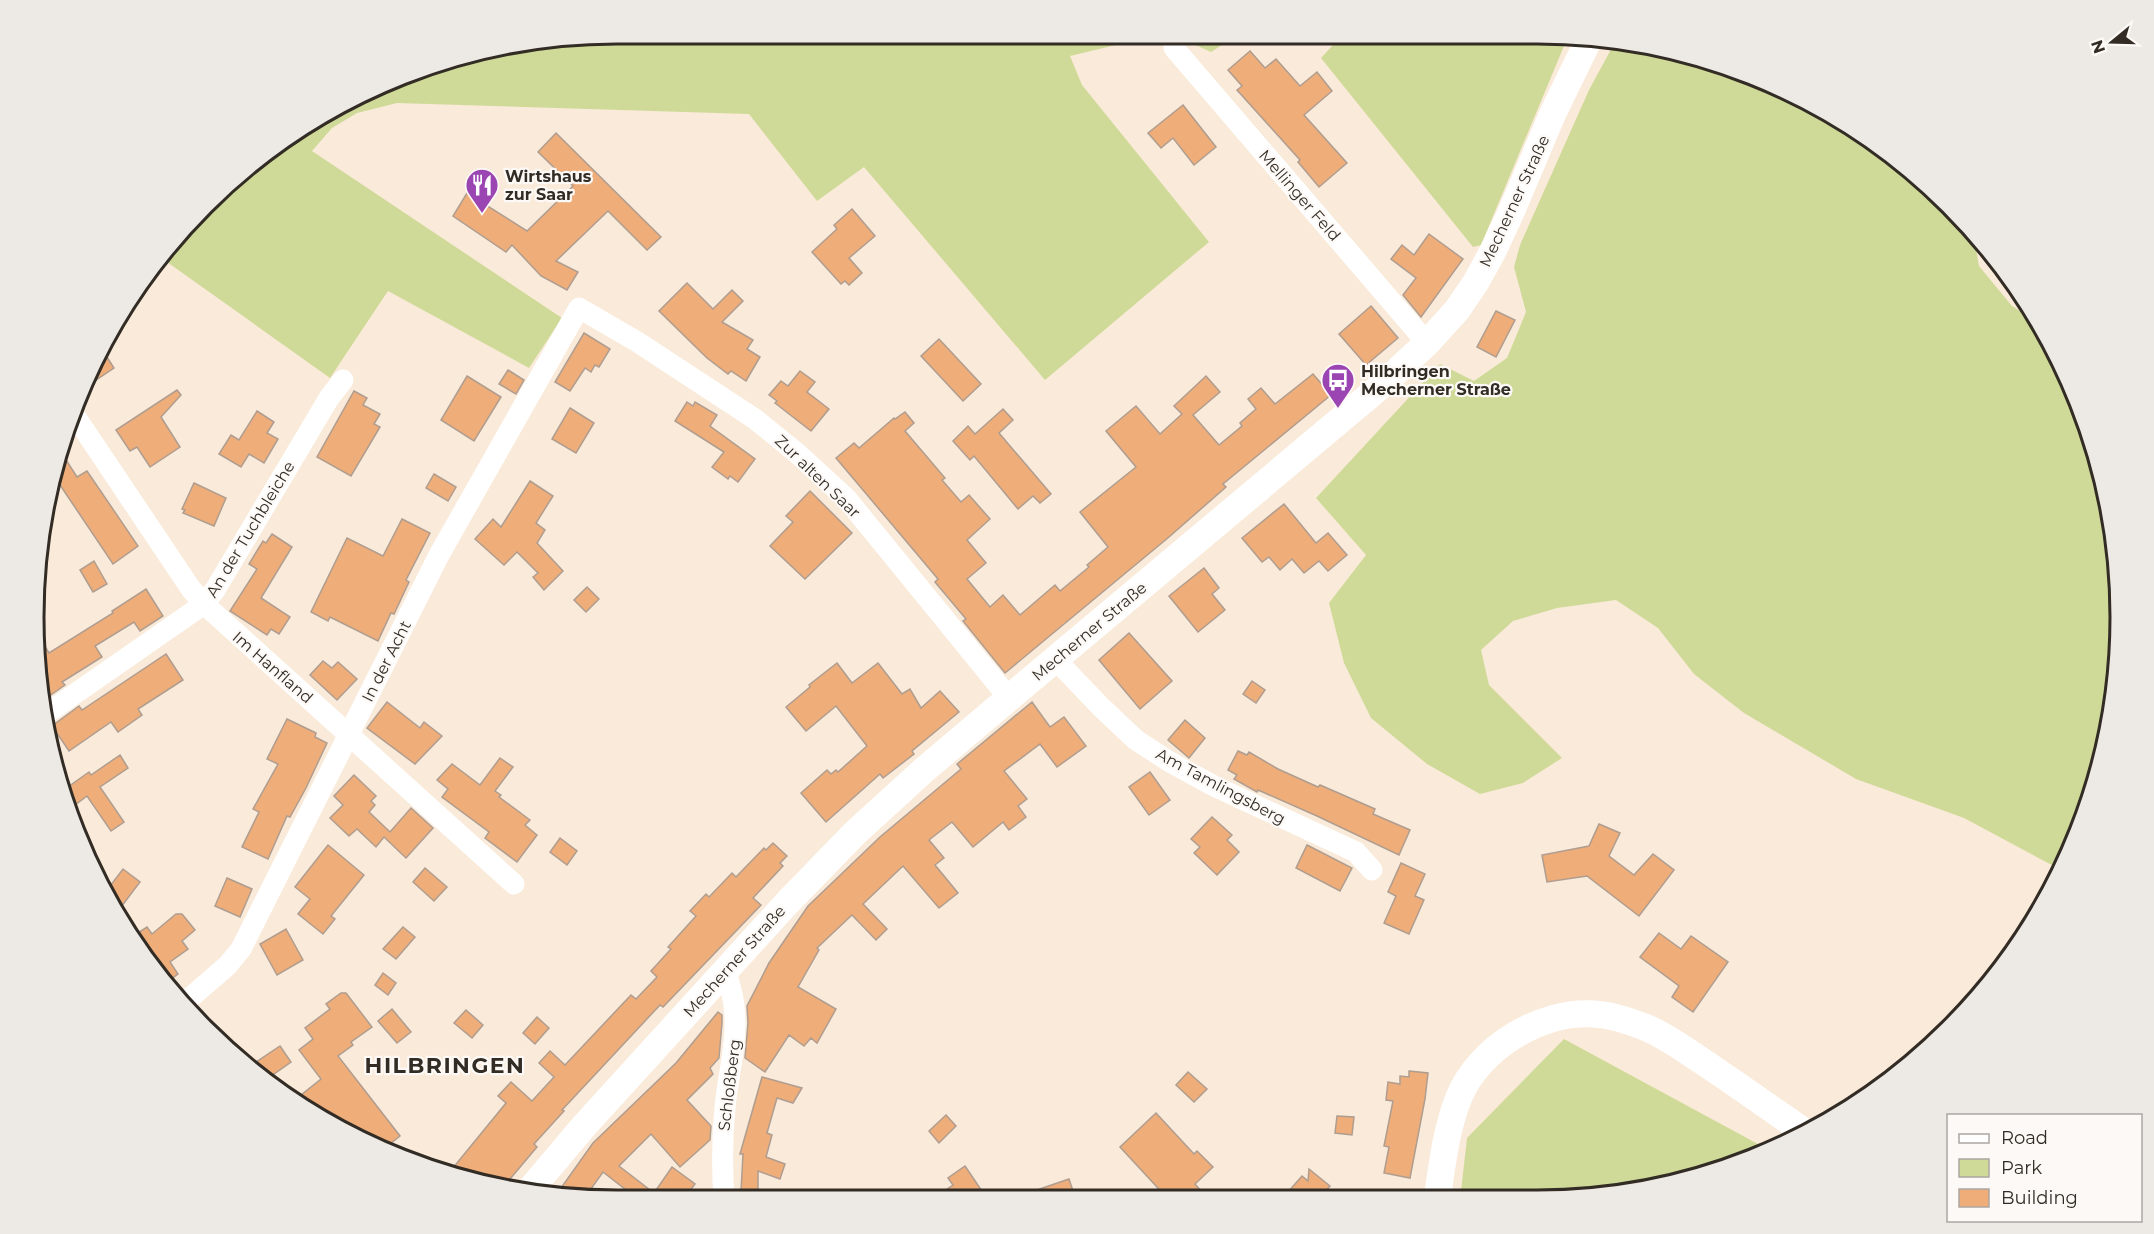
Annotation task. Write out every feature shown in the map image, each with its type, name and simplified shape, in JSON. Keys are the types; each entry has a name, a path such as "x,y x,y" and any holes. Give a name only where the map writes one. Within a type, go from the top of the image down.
{"main road":[{"name":"Mecherner Straße","path":"535,1185 584,1126 787,903 855,833 924,770 1373,393 1427,343 1457,310 1493,251 1553,113 1586,46"},
{"path":"1439,1190 1449,1129 1459,1097 1471,1077 1487,1057 1523,1029 1568,1015 1592,1013 1613,1016 1645,1027 1740,1086 1798,1127"}],"street":[{"name":"Mellinger Feld","path":"1173,48 1427,343"},
{"name":"Zur alten Saar","path":"579,308 636,341 755,418 798,454 846,498 1009,698"},
{"name":"In der Acht","path":"189,999 228,965 241,949 439,555 579,308"},
{"name":"An der Tuchbleiche","path":"51,710 204,604 215,590 329,398 343,381"},
{"name":"Im Hanfland","path":"78,421 191,589 204,604 514,885"},
{"name":"Am Tamlingsberg","path":"1055,659 1136,740 1214,786 1356,852 1372,870"},
{"name":"Schloßberg","path":"724,1190 722,1154 725,1108 736,1028 735,1000 725,972"}],"green space":[{"path":"617,44 1120,44 1070,56 1082,85 1209,242 1045,380 864,167 817,201 749,114 397,103 357,113 332,128 312,151 562,318 529,368 388,291 330,378 167,262 211,211 239,186 298,140 330,120 398,87 433,74 469,63 542,48"},
{"path":"1193,44 1223,44 1211,52"},
{"path":"1334,44 1565,45 1481,245 1473,247 1321,58"},
{"path":"1612,48 1685,63 1721,74 1756,87 1824,120 1886,162 1943,211 1976,249 1979,266 2012,306 2023,313 2034,330 2067,398 2091,469 2106,542 2109,579 2109,655 2106,692 2099,729 2080,801 2053,866 1964,818 1856,779 1744,713 1694,674 1658,628 1616,600 1557,608 1513,621 1481,650 1489,685 1562,758 1523,783 1480,794 1427,764 1371,718 1344,663 1329,603 1366,555 1316,498 1440,364 1474,381 1507,358 1526,312 1514,267 1520,245 1589,90"},
{"path":"1564,1039 1760,1145 1685,1171 1612,1186 1575,1189 1461,1190 1467,1138"}],"building":[{"path":"1250,51 1265,68 1276,59 1300,86 1317,72 1332,91 1304,115 1347,163 1319,187 1298,162 1300,160 1237,90 1242,86 1228,70"},
{"path":"1183,105 1216,147 1194,165 1173,138 1161,148 1148,133"},
{"path":"556,133 661,237 647,250 608,211 556,261 578,272 567,290 541,276 512,245 506,252 453,216 467,193 527,231 573,186 538,152"},
{"path":"852,209 875,236 849,258 862,273 849,285 845,281 841,284 812,252 837,229 834,225"},
{"path":"1429,234 1463,259 1421,317 1403,295 1416,278 1391,259 1402,245 1414,255"},
{"path":"687,283 713,309 732,290 743,301 722,322 753,340 747,349 760,357 746,381 731,371 728,374 707,358 659,311"},
{"path":"1371,306 1398,338 1366,365 1339,334"},
{"path":"1496,311 1515,320 1496,357 1477,347"},
{"path":"584,333 610,349 599,367 595,365 591,372 585,368 570,391 555,382"},
{"path":"939,339 981,384 963,401 921,356"},
{"path":"106,356 114,368 95,381"},
{"path":"508,370 524,380 516,394 499,384"},
{"path":"800,371 815,382 807,392 829,409 811,431 775,403 777,401 769,395 781,381 788,386"},
{"path":"1313,374 1331,395 1223,484 1226,487 1169,537 1005,673 963,621 966,619 935,582 938,579 836,458 854,443 859,448 894,418 905,412 914,423 905,431 945,478 942,480 961,502 969,495 990,519 967,540 986,563 967,579 990,607 1003,595 1020,615 1055,585 1060,591 1089,567 1087,565 1108,547 1080,512 1136,467 1106,431 1136,406 1160,434 1182,414 1174,406 1206,376 1220,392 1193,415 1219,445 1242,426 1240,423 1256,409 1248,399 1261,388 1275,404"},
{"path":"467,376 501,397 474,441 441,420"},
{"path":"177,390 181,395 161,417 180,447 150,467 137,447 130,451 116,430"},
{"path":"354,391 367,398 363,405 380,414 374,424 380,427 351,476 317,457"},
{"path":"687,402 693,406 695,402 717,415 710,426 755,459 738,482 730,476 728,479 712,467 724,452 675,421"},
{"path":"570,408 594,423 576,453 552,439"},
{"path":"1003,409 1013,420 999,433 1051,494 1040,503 1033,496 1018,509 974,456 970,460 953,441 968,426 975,434"},
{"path":"257,411 274,422 267,433 278,439 264,463 249,454 241,467 219,454 231,435 239,440"},
{"path":"66,460 77,477 87,471 138,546 113,564 60,484"},
{"path":"434,474 456,487 448,501 426,488"},
{"path":"530,481 553,496 536,523 545,530 537,543 563,571 544,590 533,577 538,573 517,552 504,565 475,539 493,519 501,527"},
{"path":"194,483 226,498 214,526 183,513 185,510 182,509"},
{"path":"810,491 852,533 805,579 770,546 793,522 786,516"},
{"path":"1284,504 1316,543 1328,533 1347,555 1328,571 1319,561 1304,573 1292,559 1280,570 1269,557 1262,562 1242,538"},
{"path":"402,519 430,533 406,580 409,582 394,614 391,613 378,641 330,617 328,621 311,612 347,538 383,556"},
{"path":"272,534 292,547 261,598 290,617 279,634 271,629 267,635 230,611 257,569 249,564 263,541 266,543"},
{"path":"94,561 107,584 93,592 80,570"},
{"path":"1204,568 1219,588 1212,594 1225,610 1198,632 1169,596"},
{"path":"587,587 599,599 586,612 574,600"},
{"path":"146,589 163,616 140,631 134,622 95,646 102,657 62,682 65,685 49,696 45,646 49,653 113,613 112,611"},
{"path":"1129,633 1172,681 1140,709 1099,660"},
{"path":"166,654 183,680 138,709 142,715 118,732 111,722 69,751 55,731 54,724 79,706 82,710"},
{"path":"323,661 332,668 338,662 357,679 337,700 310,675"},
{"path":"837,663 852,683 878,663 902,694 910,689 921,708 940,691 959,712 912,751 914,754 883,778 880,774 826,822 801,793 827,770 831,774 836,770 838,772 867,746 836,706 806,731 786,707"},
{"path":"1252,681 1265,690 1256,703 1243,694"},
{"path":"387,702 420,728 424,722 442,736 415,764 367,728"},
{"path":"1032,702 1050,727 1064,717 1086,746 1057,767 1040,744 1004,771 1027,799 1018,806 1026,817 1009,830 1003,822 973,847 952,822 929,840 944,858 935,865 958,893 939,908 903,866 863,904 887,929 876,940 852,915 817,948 819,950 798,987 836,1009 817,1043 811,1038 804,1046 789,1035 765,1072 745,1058 747,1006 769,963 808,906 880,837 961,769 957,764"},
{"path":"287,719 316,733 315,737 327,743 306,788 290,817 287,816 268,859 242,847 259,812 253,809 278,764 267,759"},
{"path":"1185,720 1205,738 1189,758 1168,740"},
{"path":"1238,751 1247,755 1249,752 1278,769 1375,809 1373,814 1410,830 1399,855 1317,816 1258,790 1257,792 1234,779 1237,775 1228,770"},
{"path":"120,755 128,768 100,787 124,822 111,831 87,796 75,805 74,801 69,786 89,772 91,775"},
{"path":"500,758 513,767 495,791 501,795 499,797 530,820 525,825 537,835 517,862 485,838 489,832 442,797 448,789 437,780 452,764 480,785"},
{"path":"1150,772 1170,800 1149,815 1129,787"},
{"path":"354,775 376,796 371,801 375,805 369,812 390,832 411,808 433,828 406,858 384,837 376,847 357,829 349,836 330,818 343,805 334,796"},
{"path":"1212,817 1232,835 1227,840 1239,852 1217,875 1194,853 1200,847 1191,839"},
{"path":"1599,824 1620,833 1609,856 1634,875 1653,854 1674,870 1639,916 1587,876 1547,882 1542,855 1589,846"},
{"path":"560,838 577,851 567,865 550,852"},
{"path":"773,843 787,856 780,863 783,866 753,898 761,905 663,1007 660,1005 562,1110 564,1111 534,1144 537,1147 509,1180 454,1166 506,1103 498,1096 511,1082 532,1101 554,1077 539,1063 550,1051 565,1065 631,995 636,999 657,977 651,971 671,949 668,947 696,916 690,911 706,894 709,897 732,873 736,877 764,848 766,850"},
{"path":"328,845 364,875 331,916 335,919 323,934 298,914 310,899 295,887"},
{"path":"1307,845 1352,868 1340,891 1296,868"},
{"path":"1401,863 1425,874 1415,896 1424,900 1409,934 1384,923 1396,896 1388,892"},
{"path":"425,868 447,887 434,901 413,882"},
{"path":"123,869 140,882 122,906 110,885"},
{"path":"227,878 252,889 240,917 215,906"},
{"path":"176,914 182,914 195,930 182,941 188,949 170,962 178,974 172,978 138,933 147,927 152,934"},
{"path":"403,927 415,937 396,959 383,949"},
{"path":"286,929 303,960 277,975 260,944"},
{"path":"1659,933 1681,949 1691,936 1728,962 1693,1012 1672,997 1679,986 1640,957"},
{"path":"383,973 396,983 388,995 375,985"},
{"path":"341,993 346,993 372,1027 351,1042 353,1045 338,1056 400,1136 391,1144 330,1114 300,1095 321,1079 299,1050 313,1039 305,1028 330,1009 326,1004"},
{"path":"392,1009 411,1032 397,1043 378,1021"},
{"path":"466,1010 483,1025 472,1038 454,1023"},
{"path":"718,1012 722,1015 719,1058 710,1068 713,1074 687,1100 711,1126 710,1140 680,1167 651,1134 619,1166 650,1190 626,1190 603,1172 591,1189 561,1188 593,1143 676,1063"},
{"path":"537,1017 549,1028 535,1044 523,1033"},
{"path":"280,1046 291,1062 272,1075 256,1062"},
{"path":"1409,1071 1428,1073 1410,1178 1384,1173 1389,1147 1384,1146 1393,1101 1386,1100 1388,1082 1400,1084 1400,1076 1409,1077"},
{"path":"1188,1072 1207,1089 1194,1102 1176,1085"},
{"path":"762,1077 802,1088 793,1103 777,1098 767,1133 772,1135 766,1157 785,1164 780,1179 758,1171 758,1190 741,1190 743,1154 740,1154"},
{"path":"1156,1113 1194,1154 1197,1151 1213,1167 1195,1184 1200,1190 1160,1190 1120,1147"},
{"path":"946,1115 956,1126 939,1143 929,1131"},
{"path":"1337,1116 1354,1117 1352,1135 1335,1133"},
{"path":"965,1166 981,1190 946,1190 953,1185 948,1178"},
{"path":"672,1167 695,1184 690,1190 656,1190"},
{"path":"1309,1169 1330,1186 1326,1190 1290,1190 1302,1176 1308,1181"},
{"path":"1069,1179 1073,1190 1037,1190"}],"place":[{"name":"Wirtshaus zur Saar","path":"482,214"},
{"name":"Hilbringen Mecherner Straße","path":"1338,409"}],"district":[{"name":"HILBRINGEN","path":"445,1065"}]}
